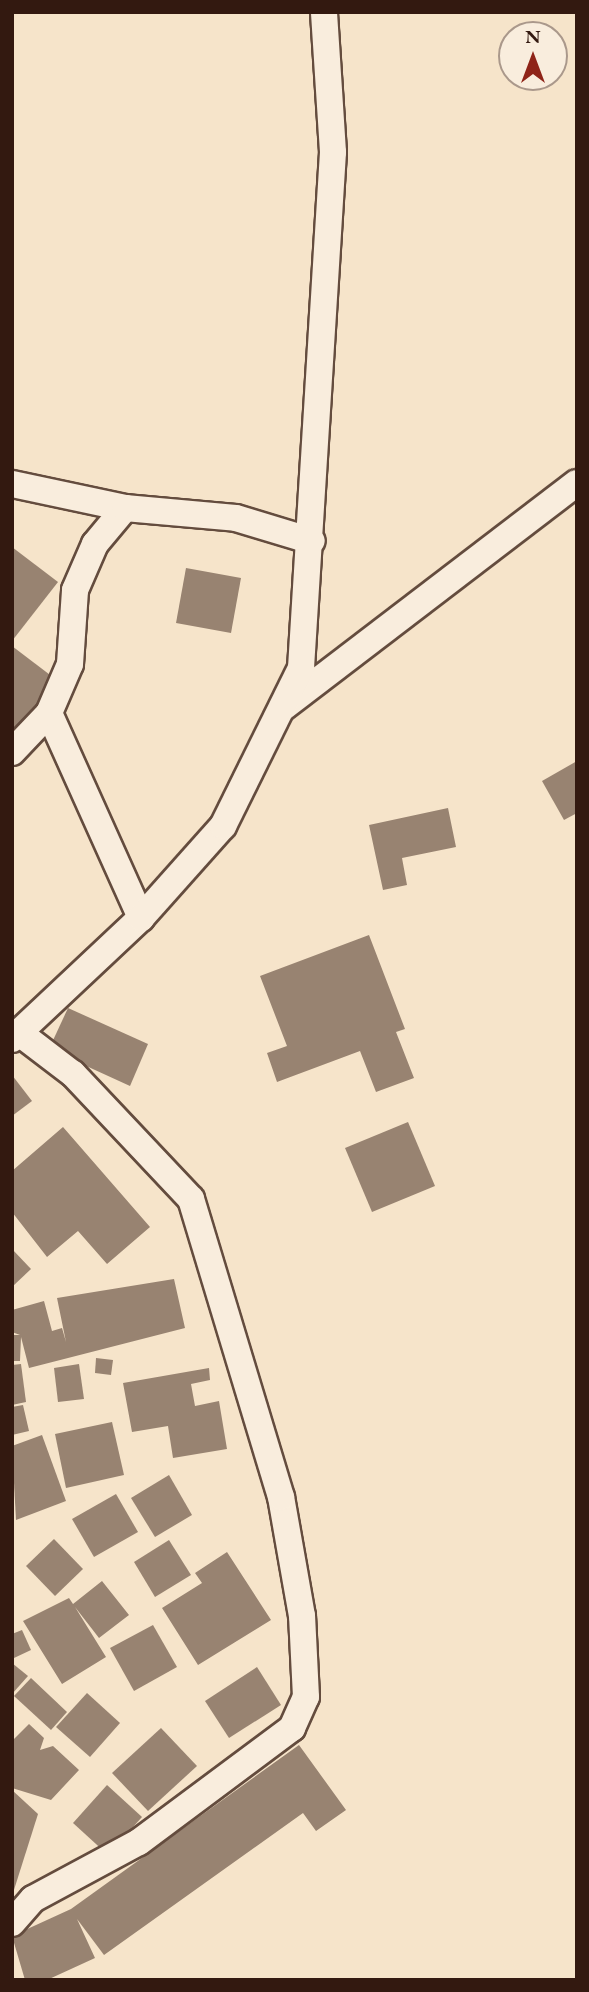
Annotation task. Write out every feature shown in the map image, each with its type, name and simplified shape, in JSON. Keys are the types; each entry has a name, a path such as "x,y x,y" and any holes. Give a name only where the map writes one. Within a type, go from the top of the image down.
{"street":[{"path":"12,1923 33,1899 139,1842 292,1728 306,1697 302,1616 281,1497 191,1199 73,1074 17,1037 141,918 223,826 301,668 312,541 333,152 324,12"},
{"path":"284,707 577,483"},
{"path":"12,484 125,508 236,518 312,541"},
{"path":"12,752 49,713 70,664 75,590 95,544 125,508"},
{"path":"49,713 141,918"}],"building":[{"path":"12,547 58,582 12,641"},
{"path":"186,568 241,578 231,633 176,623"},
{"path":"12,646 58,681 12,741"},
{"path":"577,761 577,813 564,820 542,781"},
{"path":"448,808 456,847 402,858 407,885 383,890 369,825"},
{"path":"369,935 405,1029 396,1032 414,1078 376,1092 360,1051 277,1082 267,1053 287,1046 260,976"},
{"path":"68,1008 148,1044 130,1086 49,1049"},
{"path":"12,1075 32,1101 12,1116"},
{"path":"408,1122 435,1186 372,1212 345,1148"},
{"path":"63,1127 150,1227 107,1264 78,1231 47,1257 12,1212 12,1171"},
{"path":"12,1249 31,1269 12,1287"},
{"path":"174,1279 185,1328 29,1368 21,1337 20,1361 12,1361 12,1335 20,1335 12,1332 12,1310 44,1301 52,1331 62,1328 66,1342 57,1298"},
{"path":"96,1358 113,1360 111,1375 95,1373"},
{"path":"21,1364 26,1402 12,1405 12,1365"},
{"path":"79,1364 84,1399 58,1402 54,1368"},
{"path":"209,1368 210,1380 191,1384 195,1406 219,1401 227,1449 173,1458 168,1426 132,1432 123,1383"},
{"path":"23,1405 29,1431 12,1435 12,1407"},
{"path":"112,1422 124,1475 66,1488 55,1434"},
{"path":"42,1435 66,1501 16,1520 12,1446"},
{"path":"169,1475 192,1515 155,1537 131,1498"},
{"path":"116,1494 138,1532 94,1557 72,1519"},
{"path":"54,1539 83,1569 55,1596 26,1566"},
{"path":"169,1540 191,1575 155,1597 134,1562"},
{"path":"227,1552 271,1620 198,1665 162,1608 202,1583 195,1573"},
{"path":"102,1581 129,1615 99,1638 75,1607 106,1657 62,1684 23,1621 69,1598 73,1604"},
{"path":"153,1625 177,1667 134,1691 110,1648"},
{"path":"22,1630 31,1650 14,1658 12,1634"},
{"path":"12,1663 28,1676 12,1694"},
{"path":"257,1667 281,1705 229,1738 205,1701"},
{"path":"31,1678 67,1712 51,1730 14,1696"},
{"path":"87,1693 120,1723 90,1757 56,1727"},
{"path":"29,1724 44,1738 40,1750 53,1746 79,1770 51,1800 12,1788 12,1741"},
{"path":"161,1728 197,1766 148,1811 112,1773"},
{"path":"299,1745 346,1810 316,1831 303,1813 104,1955 77,1919 95,1958 47,1980 25,1980 12,1936 71,1909"},
{"path":"107,1785 142,1817 108,1855 73,1823"},
{"path":"12,1790 38,1814 13,1893 12,1893"}]}
